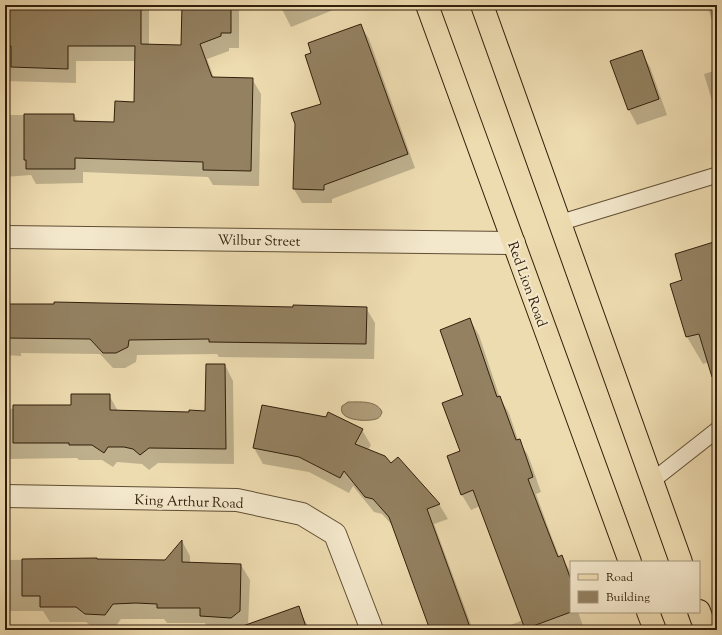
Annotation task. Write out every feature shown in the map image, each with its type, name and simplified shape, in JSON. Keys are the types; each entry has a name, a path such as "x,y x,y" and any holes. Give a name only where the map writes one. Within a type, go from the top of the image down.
{"main road":[{"name":"Red Lion Road","path":"427,5 630,561"},
{"path":"482,5 681,561"},
{"path":"648,613 654,630"},
{"path":"700,613 706,630"}],"street":[{"name":"Wilbur Street","path":"5,237 514,243"},
{"name":"King Arthur Road","path":"5,496 237,500 302,514 335,534 372,630"}],"lane":[{"path":"559,224 717,175"},
{"path":"652,481 717,430"}],"shaded area":[{"path":"348,402 367,402 376,405 382,412 381,415 372,420 360,420 348,417 344,415 342,406"}],"building":[{"path":"5,5 141,5 141,44 181,45 182,5 231,5 231,33 221,33 221,36 200,44 212,77 253,78 251,171 203,170 203,162 75,158 75,169 26,169 26,160 24,160 24,114 74,114 74,121 114,122 115,101 134,102 135,46 68,46 68,69 11,67 11,46 5,46"},
{"path":"361,24 408,154 324,185 324,190 293,189 295,124 291,113 321,104 305,55 311,53 308,43"},
{"path":"642,50 659,99 628,110 610,61"},
{"path":"717,241 717,376 712,377 699,334 686,337 670,284 682,280 675,254"},
{"path":"54,302 367,307 366,344 209,342 209,339 129,340 128,347 116,353 103,353 90,339 5,338 5,304 54,304"},
{"path":"470,318 497,397 500,396 516,440 520,439 533,477 528,479 544,521 558,557 562,555 570,577 570,612 525,629 473,490 461,495 447,456 460,451 442,403 463,395 440,330"},
{"path":"206,364 225,364 226,449 149,448 140,455 133,449 124,447 108,447 104,453 92,445 69,445 69,443 13,443 13,405 71,405 71,394 110,394 110,410 205,411"},
{"path":"262,405 326,417 328,412 363,429 355,444 385,456 391,463 398,457 440,504 427,509 471,630 430,630 389,517 373,499 365,497 344,471 340,478 299,457 253,448"},
{"path":"182,540 182,562 241,564 240,611 231,618 200,616 200,608 157,608 157,604 136,603 113,604 105,615 85,614 76,607 40,607 40,596 22,596 22,559 97,558 165,560"},
{"path":"299,606 307,630 241,630 240,627"}]}
